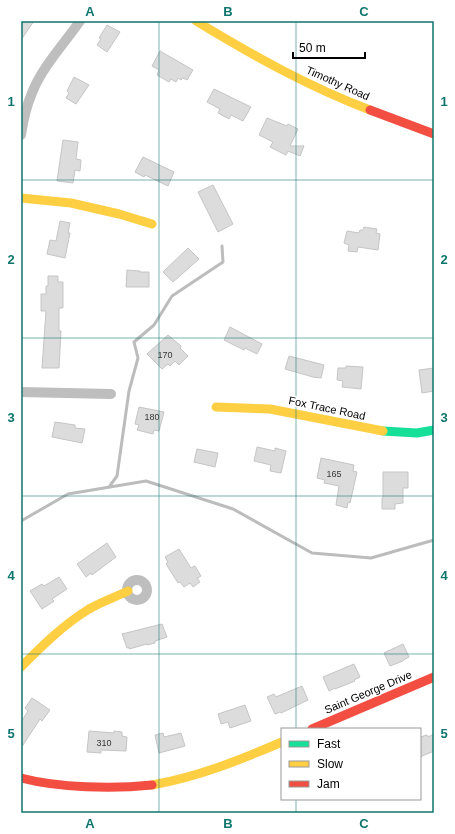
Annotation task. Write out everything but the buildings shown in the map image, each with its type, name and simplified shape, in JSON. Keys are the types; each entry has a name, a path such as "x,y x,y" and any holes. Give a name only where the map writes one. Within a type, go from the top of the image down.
{"street":[{"path":"21,136 32,92 49,64 80,21"},
{"name":"Timothy Road","path":"196,21 230,42 330,94 434,134"},
{"path":"21,198 79,205 119,214 152,224"},
{"path":"21,392 111,394"},
{"name":"Fox Trace Road","path":"216,407 270,409 389,432 417,432 434,430"},
{"path":"21,667 49,639 88,610 128,591"},
{"name":"Saint George Drive","path":"314,728 434,677"},
{"path":"21,778 33,781 95,787 152,785 177,780 221,767 281,742"}],"waterway":[{"path":"109,487 117,476 129,391 138,358 134,342 154,325 172,296 223,262 222,246"},
{"path":"21,521 68,494 146,481 233,509 312,553 371,558 434,540"}],"traffic: fast":[{"path":"383,431 417,433 434,430"}],"traffic: slow":[{"path":"196,21 281,70 347,101 370,110"},
{"path":"21,198 71,203 119,214 152,224"},
{"path":"216,407 270,409 383,431"},
{"path":"21,667 53,636 79,615 98,604 128,591"},
{"path":"152,785 202,773 281,742"}],"traffic: jam":[{"path":"370,110 434,134"},
{"path":"314,728 434,677"},
{"path":"21,778 52,784 86,787 152,785"}]}
